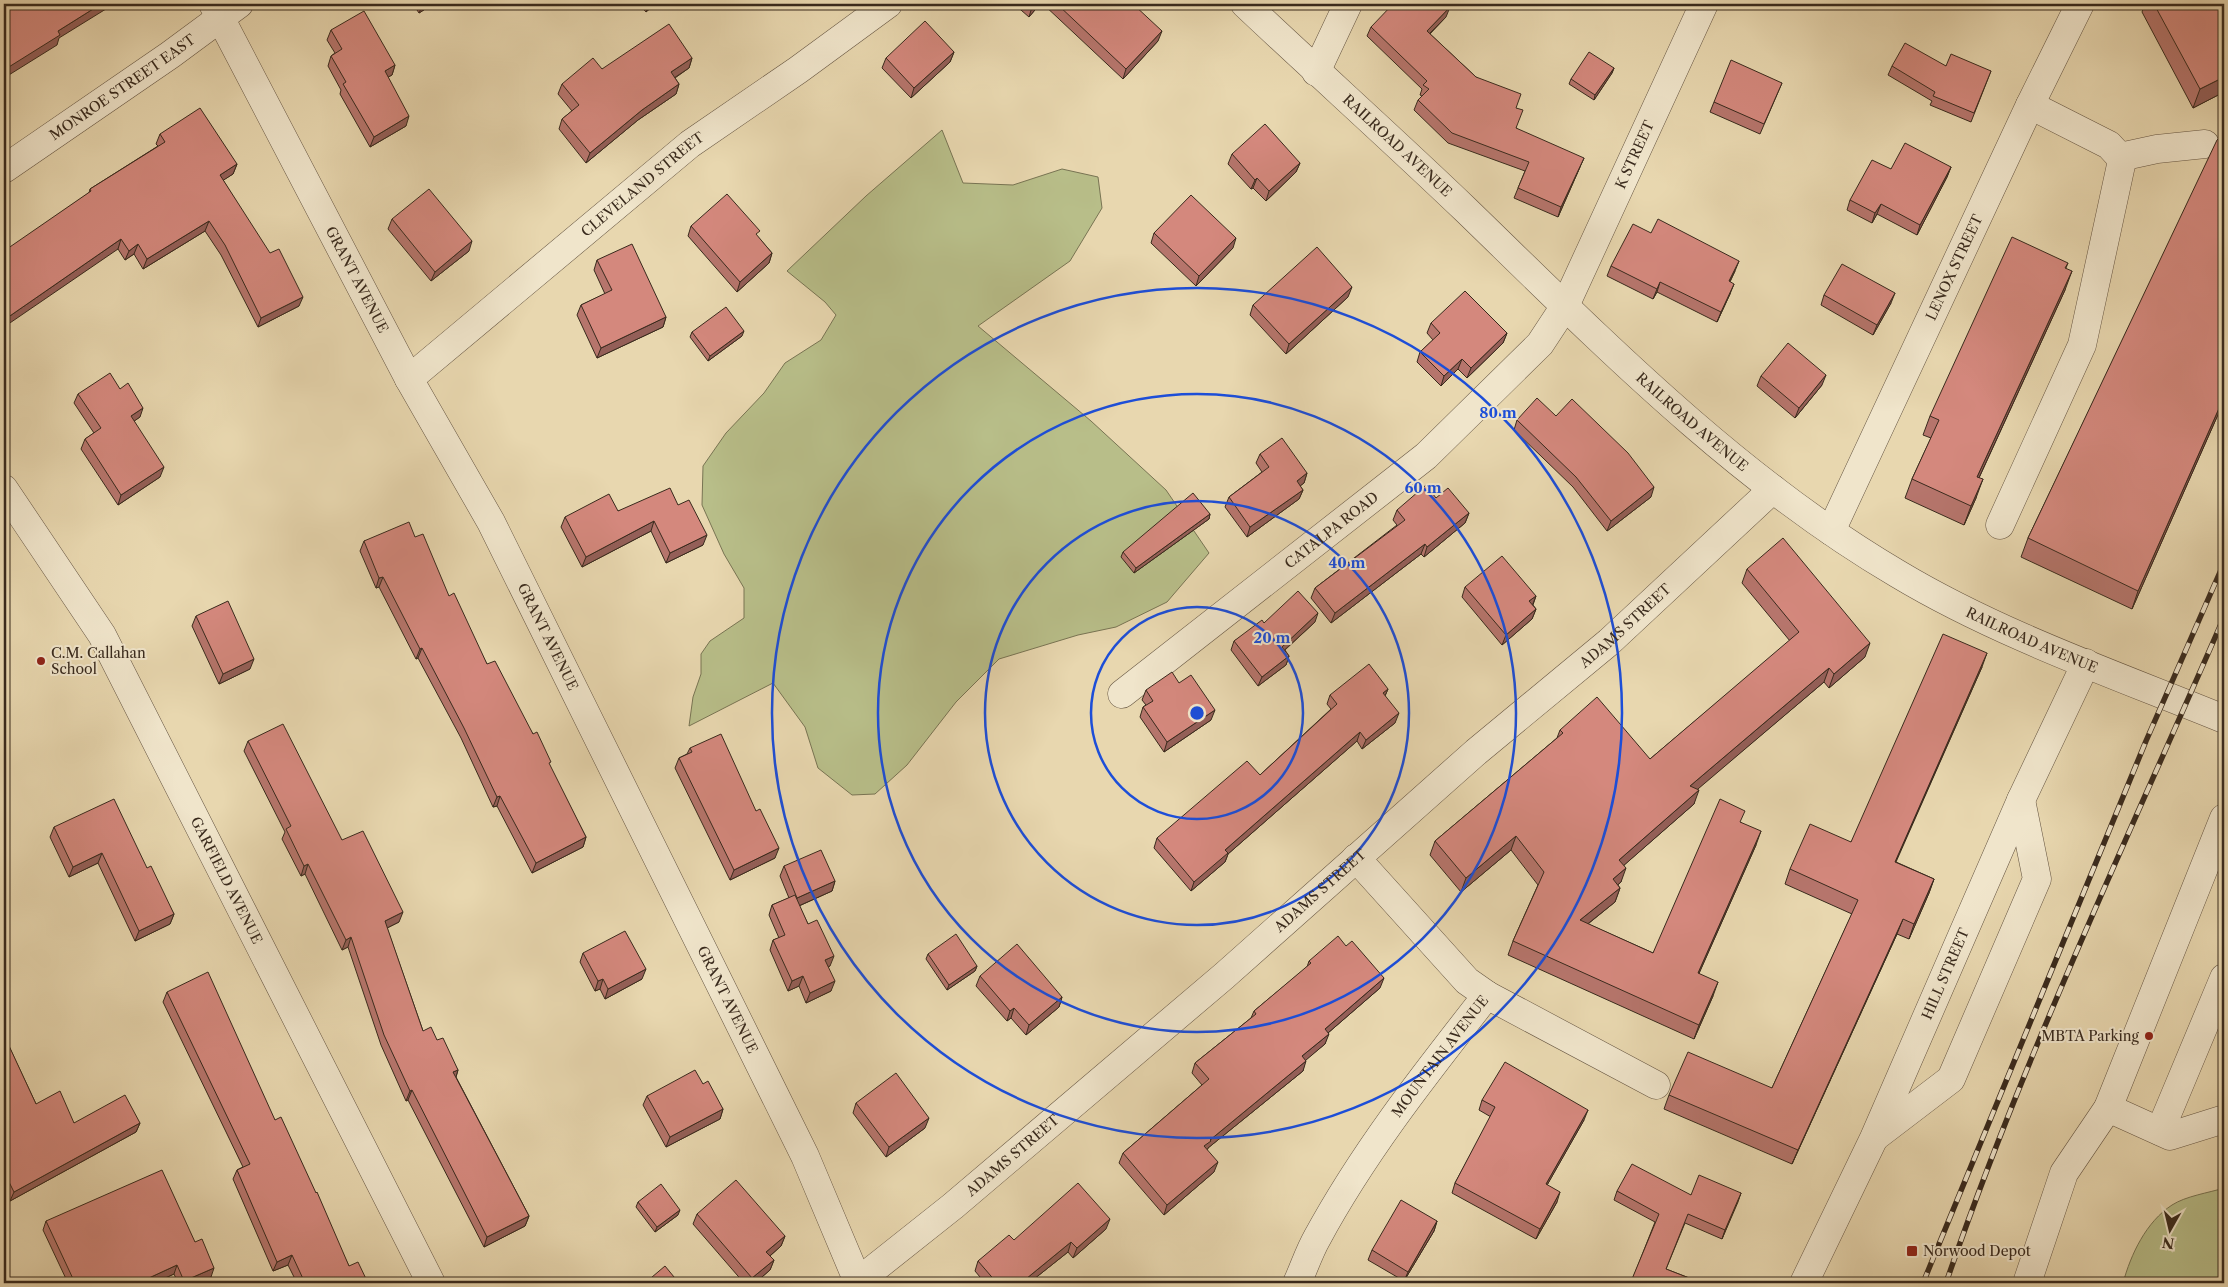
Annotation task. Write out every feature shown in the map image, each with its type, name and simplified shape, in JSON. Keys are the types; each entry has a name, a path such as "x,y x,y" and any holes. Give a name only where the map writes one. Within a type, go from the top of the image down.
{"street":[{"name":"CLEVELAND STREET","path":"409,379 690,144 798,70 888,4"},
{"name":"RAILROAD AVENUE","path":"1245,4 1316,72 1410,156 1565,306 1708,436 1831,531 1899,575 1954,604 2086,663 2224,719"},
{"path":"1316,72 1348,4"},
{"name":"K STREET","path":"1565,306 1704,4"},
{"name":"LENOX STREET","path":"1831,531 2030,105 2080,4"},
{"name":"GRANT AVENUE","path":"224,9 409,379 495,530 805,1156 857,1283"},
{"name":"MONROE STREET EAST","path":"4,169 224,9"},
{"path":"2000,525 2082,345 2120,171 2120,157 2109,145 2030,105"},
{"path":"2120,157 2156,149 2205,144"},
{"name":"CATALPA ROAD","path":"1122,694 1426,456 1540,344 1565,306"},
{"name":"ADAMS STREET","path":"857,1283 953,1206 1224,976 1476,752 1609,642 1773,488"},
{"name":"GARFIELD AVENUE","path":"4,489 102,635 432,1283"},
{"name":"HILL STREET","path":"1804,1283 1874,1138 2021,800 2086,663"},
{"path":"1874,1138 1951,1080 2036,879 2021,800"},
{"path":"2027,1283 2064,1174 2108,1108 2224,818"},
{"name":"MOUNTAIN AVENUE","path":"1297,1283 1316,1239 1362,1162 1430,1068 1487,995 1467,980 1356,858"},
{"path":"2160,1131 2224,978"},
{"path":"1487,995 1656,1084"},
{"path":"2108,1108 2170,1136 2224,1119"}],"green space":[{"path":"942,130 963,183 1013,185 1062,169 1098,177 1102,208 1070,261 978,326 1091,421 1166,490 1209,553 1167,602 1116,627 1078,635 999,659 956,702 907,765 875,794 852,795 818,768 805,727 773,683 689,726 693,697 701,674 701,654 710,641 744,618 744,588 724,554 702,505 703,466 726,433 764,393 785,363 821,340 836,315 825,302 787,271 866,196"},
{"path":"2224,1188 2224,1283 2123,1283 2135,1250 2154,1220 2172,1205 2184,1199"}],"building":[{"path":"4,4 101,4 58,31 60,35 4,70"},
{"path":"1057,4 1133,4 1162,31 1126,69"},
{"path":"1393,4 1447,4 1450,7 1427,31 1476,77 1521,94 1516,108 1523,110 1516,128 1584,158 1561,207 1518,188 1529,162 1452,133 1418,100 1429,89 1423,85 1427,81 1371,27"},
{"path":"2154,4 2224,4 2224,77 2200,89"},
{"path":"364,11 395,65 385,71 409,116 374,137 343,84 346,82 331,56 342,49 331,30"},
{"path":"925,21 954,52 914,88 886,58"},
{"path":"669,24 692,58 671,72 679,84 642,110 590,153 562,119 579,105 562,84 593,58 602,69"},
{"path":"1905,43 1946,66 1951,54 1991,71 1974,113 1933,96 1935,92 1892,66"},
{"path":"1589,52 1614,68 1595,95 1571,79"},
{"path":"1731,60 1782,83 1764,124 1714,102"},
{"path":"200,108 237,164 220,175 270,253 279,249 303,297 261,318 225,245 209,221 147,259 138,244 129,251 121,239 4,320 4,251 91,191 90,189 165,142 160,134"},
{"path":"1265,124 1300,163 1269,191 1257,178 1255,180 1232,154"},
{"path":"2224,133 2224,397 2138,591 2028,538 2217,140"},
{"path":"1905,143 1951,167 1920,225 1881,204 1875,213 1850,200 1872,160 1891,169"},
{"path":"429,189 472,241 435,272 392,219"},
{"path":"727,194 760,231 756,234 772,253 740,282 691,226"},
{"path":"1191,195 1236,238 1199,276 1154,233"},
{"path":"1658,219 1739,261 1729,281 1734,284 1721,312 1660,282 1657,289 1611,266 1633,224 1651,233"},
{"path":"2012,237 2068,263 2065,268 2072,271 1977,477 1983,479 1971,506 1912,479 1939,420 1930,416"},
{"path":"632,244 666,317 601,348 581,305 612,290 597,260"},
{"path":"1317,247 1352,287 1289,344 1253,305"},
{"path":"1842,264 1895,293 1877,325 1824,295"},
{"path":"1465,291 1507,333 1471,368 1462,359 1444,376 1420,352 1440,333 1431,323"},
{"path":"726,307 744,331 710,356 692,332"},
{"path":"1788,343 1826,375 1799,408 1761,376"},
{"path":"110,373 120,389 128,383 143,408 131,416 164,467 121,495 85,439 101,428 78,394"},
{"path":"1537,398 1556,416 1572,399 1628,453 1654,487 1611,521 1576,477 1517,420"},
{"path":"1282,438 1307,473 1297,481 1303,490 1250,527 1229,497 1269,467 1260,454"},
{"path":"1426,485 1436,498 1448,488 1469,513 1427,547 1425,544 1335,613 1315,588 1405,520 1397,510"},
{"path":"670,488 678,505 689,500 707,535 670,553 654,521 586,557 565,517 609,494 618,511"},
{"path":"1193,493 1210,514 1136,568 1123,552"},
{"path":"409,522 415,537 423,534 449,596 454,593 487,664 495,661 533,734 537,732 551,762 549,763 586,837 536,863 500,796 497,797 464,728 383,577 379,578 364,541"},
{"path":"1783,538 1870,643 1834,674 1829,668 1690,786 1699,790 1619,860 1626,868 1613,879 1620,888 1580,920 1653,953 1720,799 1745,811 1740,822 1761,831 1698,973 1718,982 1699,1025 1513,941 1544,872 1516,836 1466,878 1435,841 1563,733 1560,730 1597,697 1650,759 1799,632 1747,569"},
{"path":"1502,556 1536,596 1529,601 1536,609 1506,635 1465,587"},
{"path":"1298,591 1318,613 1282,647 1289,656 1262,677 1234,641 1262,620 1264,623"},
{"path":"228,601 254,659 223,674 196,616"},
{"path":"1943,634 1987,653 1895,862 1934,879 1914,924 1903,919 1798,1150 1669,1095 1688,1052 1772,1088 1858,900 1790,869 1810,824 1851,842"},
{"path":"1369,664 1388,689 1383,693 1399,713 1366,740 1360,732 1225,850 1228,853 1194,882 1157,838 1247,761 1260,775 1337,704 1330,695"},
{"path":"1172,672 1179,683 1191,675 1215,710 1167,742 1143,707 1153,701 1146,690"},
{"path":"283,724 342,840 363,831 403,912 385,921 423,1031 431,1027 437,1040 443,1038 458,1070 453,1072 529,1216 487,1237 412,1090 410,1091 384,1035 351,937 346,940 308,864 304,866 286,829 291,826 248,741"},
{"path":"721,734 756,811 760,809 779,848 734,870 679,758 692,752 690,748"},
{"path":"114,799 147,868 151,866 174,914 139,931 102,853 73,867 54,827"},
{"path":"821,850 835,881 797,898 784,866"},
{"path":"795,895 808,924 817,920 834,956 825,960 835,981 810,993 803,976 792,981 773,940 785,935 772,905"},
{"path":"625,931 646,969 608,989 603,979 598,981 583,953"},
{"path":"956,934 977,966 949,985 928,954"},
{"path":"1338,936 1346,946 1352,941 1384,978 1325,1029 1329,1034 1302,1056 1306,1061 1204,1146 1218,1162 1167,1205 1123,1153 1209,1079 1195,1063 1256,1014 1254,1011 1311,963 1309,961"},
{"path":"1017,944 1062,997 1029,1025 1014,1008 1010,1011 980,976"},
{"path":"208,972 275,1120 281,1117 317,1192 349,1266 358,1262 368,1283 305,1283 292,1255 277,1262 237,1170 250,1164 167,992"},
{"path":"4,1021 8,1029 4,1032"},
{"path":"4,1035 36,1104 60,1091 74,1123 125,1095 140,1123 14,1192 4,1172"},
{"path":"1505,1062 1588,1110 1546,1184 1560,1192 1540,1229 1455,1183 1495,1107 1482,1100"},
{"path":"695,1070 703,1084 708,1081 723,1109 670,1137 647,1096"},
{"path":"896,1073 929,1118 889,1147 856,1103"},
{"path":"1632,1164 1691,1195 1699,1175 1741,1193 1725,1230 1688,1214 1666,1269 1702,1283 1643,1283 1632,1279 1659,1214 1617,1191"},
{"path":"162,1170 195,1242 202,1239 214,1268 184,1281 177,1265 138,1283 75,1283 46,1221"},
{"path":"736,1180 785,1236 766,1252 774,1260 752,1278 697,1214"},
{"path":"1078,1183 1110,1219 1077,1248 1071,1242 1021,1283 997,1283 978,1261 1009,1235 1014,1240"},
{"path":"661,1184 680,1210 657,1227 638,1202"},
{"path":"1401,1200 1437,1221 1408,1272 1372,1250"},
{"path":"665,1266 679,1283 645,1283"}],"railway":[{"path":"1923,1283 2146,741 2224,563"},
{"path":"1946,1283 1976,1198 2043,1031 2224,617"}],"place":[{"name":"C.M. Callahan School","path":"41,661"},
{"name":"MBTA Parking","path":"2149,1036"},
{"name":"Norwood Depot","path":"1912,1251"}]}
